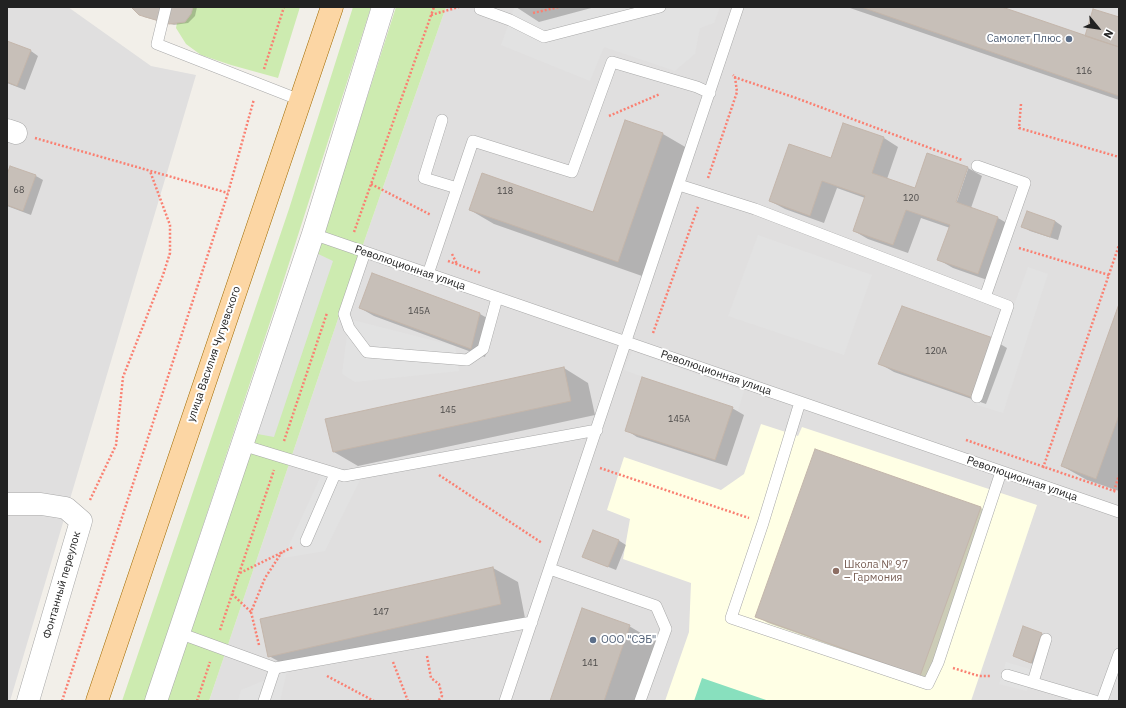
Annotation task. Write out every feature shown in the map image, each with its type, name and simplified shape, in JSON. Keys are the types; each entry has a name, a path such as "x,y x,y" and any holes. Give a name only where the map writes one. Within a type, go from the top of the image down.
{"main road":[{"name":"улица Василия Чугуевского","path":"97,701 332,7"}],"street":[{"path":"156,701 313,234 383,7"},
{"name":"Фонтанный переулок","path":"7,504 40,504 66,508 80,521 28,701"}],"lane":[{"path":"166,7 157,44 300,100"},
{"path":"481,7 480,9 510,20 544,37 660,7"},
{"path":"505,701 738,8"},
{"path":"428,274 473,141 572,172 612,62 710,92"},
{"path":"442,120 424,178 457,188"},
{"path":"977,166 1025,183 985,297"},
{"path":"678,185 755,209 1008,306 977,397"},
{"name":"Революционная улица","path":"313,234 1119,512"},
{"path":"365,252 344,314 350,328 367,352 467,360 483,349 497,298"},
{"path":"800,402 763,523 731,618 928,684 938,663 1001,472"},
{"path":"242,445 344,476 597,430"},
{"path":"306,541 335,474"},
{"path":"550,569 656,606 666,629 640,701"},
{"path":"178,633 275,668 532,622"},
{"path":"1033,682 1046,639"},
{"path":"1102,701 1119,654"},
{"path":"264,701 275,668"},
{"path":"1008,675 1095,701"}],"path":[{"path":"62,701 228,193 259,83 284,7"},
{"path":"349,247 434,7"},
{"path":"431,15 459,7"},
{"path":"717,69 735,77 796,98 977,166"},
{"path":"653,333 737,92 735,77 731,72"},
{"path":"589,125 684,83"},
{"path":"1021,104 1019,128 1119,157"},
{"path":"11,131 228,193"},
{"path":"80,521 116,445 123,377 163,275 170,253 170,224 150,171"},
{"path":"371,184 445,223"},
{"path":"1004,244 1109,275"},
{"path":"1037,484 1119,245"},
{"path":"197,701 329,306"},
{"path":"420,463 556,552"},
{"path":"586,463 763,523"},
{"path":"240,573 306,541"},
{"path":"251,612 265,578 282,552"},
{"path":"232,594 251,612 263,664"},
{"path":"425,642 431,678 440,684 442,696 438,701"},
{"path":"387,648 408,701"},
{"path":"305,663 374,701"},
{"path":"938,663 979,676 1008,675"}],"shaded area":[{"path":"7,7 68,7 151,66 196,75 10,701 7,701"},
{"path":"446,7 1119,7 1119,701 209,701 365,239"},
{"path":"720,7 714,23 700,28 695,54 675,71 604,47 590,81 501,45 514,8"},
{"path":"758,235 872,275 844,355 728,316"},
{"path":"314,252 333,261 274,437 252,433"},
{"path":"1028,267 1048,274 1003,413 977,405"},
{"path":"349,319 455,346 459,371 355,382 342,374"},
{"path":"632,351 744,391 738,411 624,370"},
{"name":"Школа № 97 – Гармония","path":"761,424 798,436 802,427 1037,505 971,701 665,701 689,632 691,583 623,559 630,519 607,510 624,457 721,490 744,474"},
{"path":"324,469 363,474 325,551 283,558"},
{"path":"1006,662 1033,670 1027,691 999,684"},
{"path":"287,671 280,701 238,701 241,690"}],"green space":[{"path":"180,7 300,7 278,78 201,55 186,44 176,28"},
{"path":"353,7 371,7 276,304 145,701 122,701 289,209"},
{"path":"396,7 446,7 365,239 209,701 165,701 326,226"},
{"path":"702,678 769,701 694,701"}],"building":[{"path":"131,7 193,7 191,14 185,22 169,24 139,15"},
{"path":"861,7 1002,7 1119,47 1119,96"},
{"path":"1093,9 1119,17 1119,47 1085,36"},
{"path":"7,41 31,50 17,86 7,82"},
{"path":"625,120 663,133 618,262 469,210 482,173 593,212"},
{"path":"843,123 884,137 872,173 915,188 927,153 968,167 956,202 998,217 978,274 937,260 950,225 906,210 893,245 853,231 865,196 822,181 810,216 769,201 789,144 831,158"},
{"path":"10,166 36,175 23,211 7,205 7,175"},
{"path":"1027,211 1055,221 1050,237 1021,227"},
{"path":"372,273 480,313 471,349 359,308"},
{"path":"1119,304 1119,415 1096,479 1061,466"},
{"path":"902,306 993,338 971,397 878,364"},
{"path":"564,367 571,401 333,452 325,419"},
{"path":"642,377 733,407 715,460 625,431"},
{"path":"815,449 981,507 920,676 755,617"},
{"path":"593,530 619,540 608,567 582,557"},
{"path":"493,567 501,604 268,657 260,619"},
{"path":"582,608 630,625 604,701 550,701"},
{"path":"1023,626 1042,633 1031,663 1013,656"}],"place":[{"name":"Самолет Плюс","path":"1069,39"},
{"name":"Школа № 97 – Гармония","path":"836,571"},
{"name":"ООО \"СЭБ\"","path":"593,640"}]}
